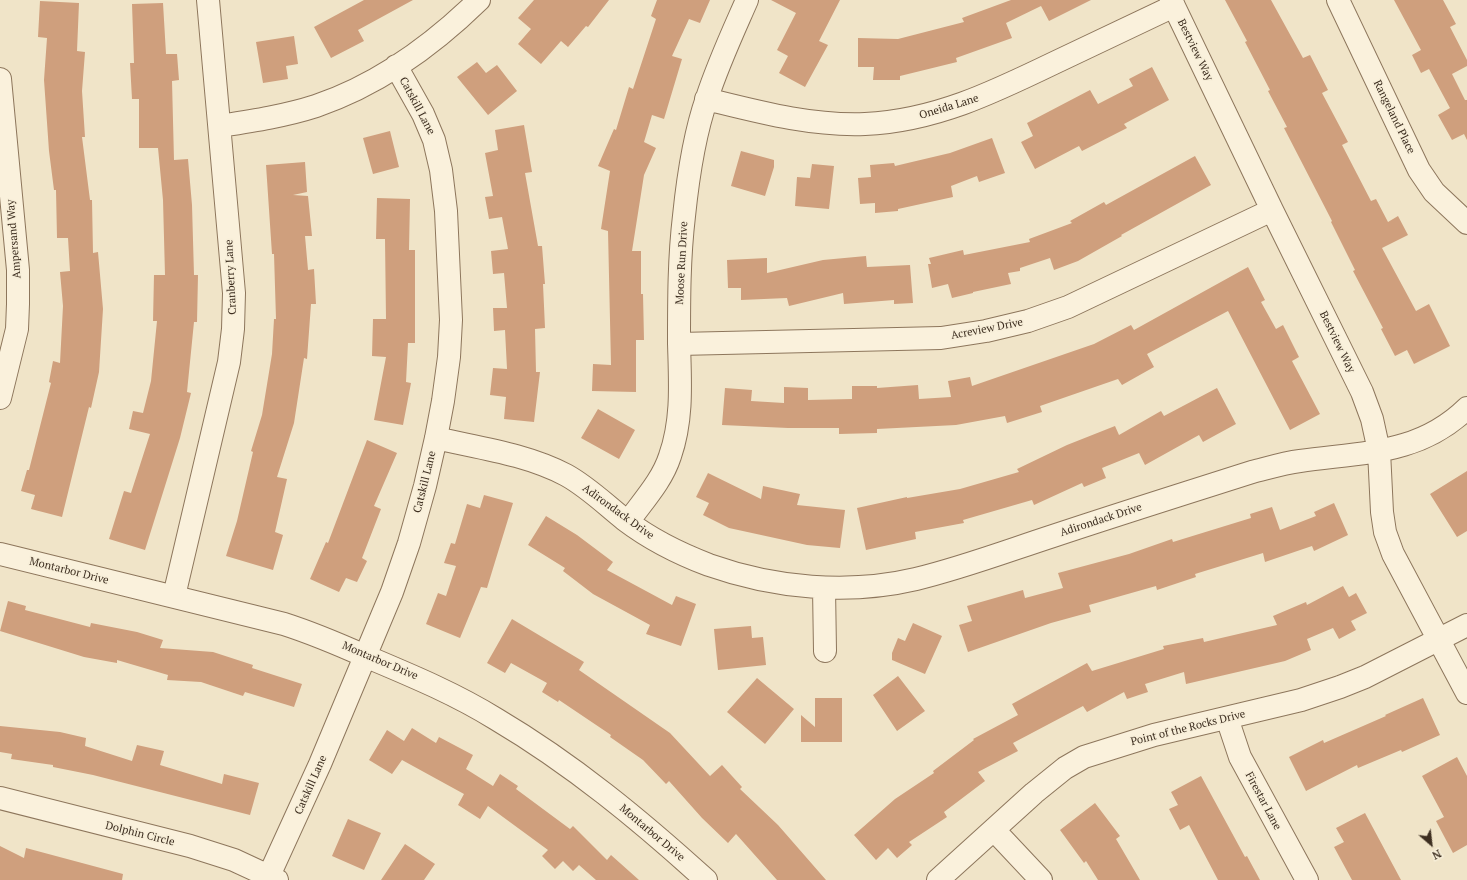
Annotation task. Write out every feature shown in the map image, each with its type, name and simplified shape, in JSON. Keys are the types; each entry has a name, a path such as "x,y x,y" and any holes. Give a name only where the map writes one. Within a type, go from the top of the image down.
{"street":[{"name":"Cranberry Lane","path":"174,596 220,406 229,362 233,329 234,293 208,0"},
{"path":"220,126 266,118 316,106 346,93 396,66 451,27 479,0"},
{"name":"Moose Run Drive","path":"628,522 657,484 670,458 676,436 680,412 679,272 684,216 692,156 706,99 726,46 747,0"},
{"name":"Rangeland Place","path":"1338,0 1419,170 1434,192 1467,223"},
{"name":"Oneida Lane","path":"706,99 792,120 831,123 864,124 930,115 990,94 1173,3"},
{"name":"Bestview Way","path":"1173,3 1272,210 1362,392 1372,419 1379,451 1382,512 1385,532 1401,571 1467,693"},
{"name":"Catskill Lane","path":"270,879 392,592 409,543 436,438 449,357 451,320 446,211 441,170 434,140 429,127 396,66"},
{"name":"Ampersand Way","path":"0,79 18,270 18,304 17,329 0,398"},
{"name":"Acreview Drive","path":"679,344 941,338 986,331 1028,321 1068,307 1272,210"},
{"path":"1379,451 1417,442 1448,424 1467,408"},
{"name":"Adirondack Drive","path":"436,438 522,458 566,475 628,522 684,555 711,565 769,581 824,588 878,585 914,580 1252,472 1298,461 1379,451"},
{"name":"Montarbor Drive","path":"0,554 284,624 317,635 416,676 457,696 539,746 610,798 656,835 706,880"},
{"path":"824,588 825,651"},
{"name":"Point of the Rocks Drive","path":"938,880 1034,793 1065,768 1084,757 1154,735 1301,700 1340,687 1365,677 1467,625"},
{"name":"Firestar Lane","path":"1226,718 1240,757 1307,880"},
{"name":"Dolphin Circle","path":"0,798 190,846 234,860 270,879"},
{"path":"994,830 1041,880"}],"building":[{"path":"364,0 413,0 358,30 364,41 331,58 314,27"},
{"path":"534,0 609,0 588,27 586,26 568,47 561,41 541,64 518,44 531,29 518,18"},
{"path":"657,0 710,0 700,23 689,19 672,56 682,59 664,119 652,115 644,142 656,148 644,175 632,251 641,251 641,294 643,294 644,340 636,340 636,392 592,391 593,364 611,365 608,231 601,229 610,171 598,166 614,129 616,130 629,87 633,89 656,19 651,16"},
{"path":"771,0 840,0 819,41 828,45 805,87 779,73 788,56 777,50 796,13"},
{"path":"1011,0 1091,0 1049,21 1041,6 1006,23 1012,38 956,58 957,62 900,76 900,80 873,80 874,67 858,67 858,38 898,39 964,22 962,18"},
{"path":"1225,0 1271,0 1303,58 1310,55 1328,90 1322,93 1348,142 1342,145 1371,201 1376,199 1388,222 1398,216 1408,235 1382,248 1416,311 1429,304 1450,346 1414,364 1407,350 1395,356 1381,329 1383,328 1353,271 1355,270 1331,222 1332,221 1284,128 1287,127 1245,42 1247,41"},
{"path":"1394,0 1443,0 1456,24 1450,27 1467,60 1467,66 1452,74 1465,100 1467,100 1467,140 1464,134 1452,140 1438,115 1450,108 1429,69 1421,73 1412,55 1421,50"},
{"path":"40,1 79,3 77,51 85,52 82,91 85,137 82,137 90,200 92,200 93,253 98,252 103,309 99,372 62,517 31,509 35,495 21,491 27,470 29,470 51,383 49,382 53,361 60,363 63,306 60,272 70,271 68,238 57,238 56,190 54,190 49,151 44,80 47,38 38,37"},
{"path":"163,3 166,54 177,54 179,80 172,81 174,160 188,159 192,205 194,275 198,275 197,322 194,322 187,392 191,393 180,438 145,550 109,539 124,491 131,493 150,434 129,429 133,411 143,413 151,381 157,321 153,321 154,275 165,275 163,200 158,148 139,148 139,99 132,99 130,63 134,63 132,4"},
{"path":"294,36 298,64 286,66 288,79 263,83 256,42"},
{"path":"477,62 486,73 497,65 517,91 488,115 457,77"},
{"path":"1152,67 1169,100 1124,124 1127,128 1082,151 1079,146 1035,169 1021,142 1033,136 1027,123 1090,90 1098,104 1133,86 1129,79"},
{"path":"524,125 532,172 525,173 538,246 542,246 545,284 543,284 545,328 535,329 536,372 540,372 534,422 504,419 506,397 490,395 493,368 507,369 505,330 494,331 493,308 507,308 504,273 493,274 491,251 508,249 502,217 489,219 485,197 493,196 485,153 498,150 495,130"},
{"path":"390,131 399,167 373,174 363,138"},
{"path":"992,138 1005,173 979,182 977,176 951,186 953,197 898,209 898,211 875,213 875,203 860,204 858,178 871,177 870,165 894,163 895,166 950,153"},
{"path":"741,151 774,160 774,167 765,196 731,186"},
{"path":"1195,156 1211,185 1121,235 1122,236 1078,261 1054,270 1050,258 1020,268 1020,271 1008,273 1011,284 952,298 948,284 932,288 928,264 931,264 929,258 963,250 964,255 1030,242 1029,239 1072,223 1070,221 1104,202 1106,205"},
{"path":"305,162 307,192 293,195 308,196 312,236 305,236 308,270 314,269 316,304 311,304 307,359 304,358 294,423 277,477 287,479 275,532 283,535 273,570 226,556 237,521 253,452 251,451 262,415 272,354 274,319 276,319 274,254 272,254 266,165"},
{"path":"812,164 834,166 829,209 795,206 797,177 810,178"},
{"path":"377,198 410,199 409,250 415,250 415,343 408,343 406,382 411,383 403,425 374,420 386,357 372,356 373,319 386,319 385,239 376,239"},
{"path":"866,256 867,267 910,265 913,303 894,304 894,300 844,304 843,293 789,306 787,298 741,300 741,288 728,288 727,260 767,258 767,273 823,260"},
{"path":"1248,267 1265,300 1261,302 1276,329 1283,325 1299,357 1292,361 1320,414 1290,430 1228,311 1147,354 1154,367 1122,385 1118,379 1040,406 1042,412 1007,423 1005,416 956,425 877,429 877,433 839,434 839,428 788,428 722,425 725,388 752,390 751,401 784,403 784,387 808,388 808,400 852,399 852,386 877,386 877,388 918,385 919,399 951,397 948,381 970,377 972,386 1094,344 1131,325 1134,330"},
{"path":"1217,388 1236,424 1203,442 1199,435 1145,465 1139,453 1102,468 1106,478 1084,487 1082,483 1034,505 1032,500 963,520 964,523 915,532 916,539 866,550 857,508 907,497 960,489 1019,472 1017,469 1067,445 1115,426 1119,435 1161,411 1164,416"},
{"path":"598,409 635,430 619,459 581,438"},
{"path":"367,440 397,453 374,506 381,509 362,558 367,561 357,582 346,578 339,592 310,579 326,542 328,543"},
{"path":"1467,471 1467,531 1457,537 1430,494"},
{"path":"708,473 761,499 763,486 800,494 797,505 845,510 840,548 807,545 729,528 703,515 709,503 696,497"},
{"path":"484,495 513,503 487,588 481,587 460,638 426,624 438,593 446,596 456,566 444,563 451,543 455,544 467,504 480,508"},
{"path":"1334,503 1348,535 1314,551 1312,546 1265,562 1263,553 1195,574 1196,577 1157,590 1156,586 1089,605 1091,612 1051,623 968,652 959,625 972,621 967,606 1023,590 1025,598 1063,588 1058,573 1129,554 1172,539 1173,542 1251,518 1250,514 1272,507 1280,530 1316,516 1314,512"},
{"path":"546,516 577,535 613,562 607,570 672,605 676,596 696,604 681,646 646,634 650,625 593,594 563,571 565,568 528,545"},
{"path":"1343,586 1349,597 1356,593 1367,613 1351,621 1356,630 1339,639 1333,628 1307,639 1311,650 1285,661 1186,684 1184,672 1145,684 1148,692 1127,699 1124,692 1087,712 1083,706 1013,743 1018,751 978,772 985,781 944,812 947,817 909,842 912,845 897,858 888,848 876,860 854,835 895,799 934,773 933,771 974,740 973,739 1018,715 1012,704 1087,663 1092,671 1164,649 1163,646 1203,638 1204,642 1277,625 1273,616 1306,602 1307,605"},
{"path":"8,601 26,606 25,610 90,627 91,623 137,632 163,640 160,648 213,652 253,665 252,668 302,684 294,707 245,692 243,696 201,682 167,680 168,675 117,660 117,663 84,657 0,631"},
{"path":"512,619 584,662 579,670 670,733 710,776 722,765 742,787 740,789 778,825 826,880 777,880 736,834 728,843 702,818 669,781 666,784 643,760 610,737 611,735 559,700 558,702 542,692 547,683 511,663 505,673 487,663"},
{"path":"913,623 942,636 925,674 892,660 892,653 898,638 905,641"},
{"path":"751,626 752,638 763,637 766,665 718,670 714,629"},
{"path":"898,676 925,711 897,731 873,695"},
{"path":"757,678 794,709 765,744 727,712"},
{"path":"815,698 842,698 842,742 801,742 801,715 815,727"},
{"path":"1423,698 1440,735 1402,752 1401,750 1358,768 1357,765 1306,791 1289,757 1323,740 1324,743"},
{"path":"0,726 60,732 86,738 85,746 132,761 137,745 164,751 160,765 222,784 224,774 259,783 250,815 93,775 53,767 53,765 11,759 12,754 0,752"},
{"path":"412,728 436,743 439,737 473,755 466,769 493,786 500,774 518,786 516,789 570,829 573,826 607,860 611,855 639,880 596,880 579,865 573,871 563,861 555,869 542,856 548,850 488,806 480,819 458,805 464,794 402,760 392,774 369,760 387,730 404,741"},
{"path":"1457,757 1467,776 1467,845 1453,853 1436,821 1444,817 1422,776"},
{"path":"1201,776 1245,857 1247,856 1260,880 1218,880 1189,825 1180,830 1169,809 1178,805 1171,792"},
{"path":"1095,803 1120,836 1116,839 1140,880 1098,880 1086,861 1084,863 1060,830"},
{"path":"1365,813 1401,880 1352,880 1334,847 1344,842 1336,828"},
{"path":"348,819 381,833 364,870 332,856"},
{"path":"405,844 435,864 424,880 381,880"},
{"path":"0,846 24,858 26,848 123,874 122,880 0,880"}]}
